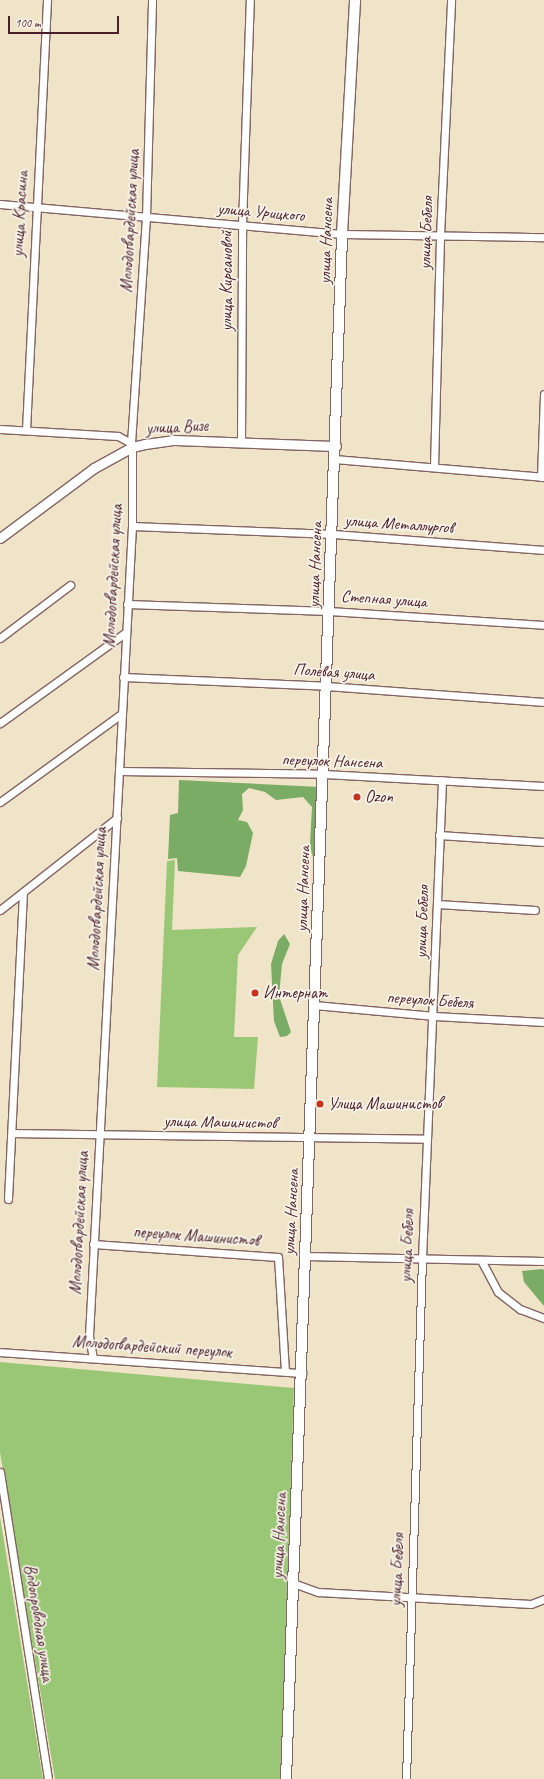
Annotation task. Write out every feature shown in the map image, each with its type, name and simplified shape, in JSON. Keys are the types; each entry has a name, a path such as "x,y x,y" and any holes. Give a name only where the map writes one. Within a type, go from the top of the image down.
{"main road":[{"name":"улица Нансена","path":"286,1779 302,1373 314,1005 324,774 326,686 336,459 342,234 355,0"}],"street":[{"name":"улица Красина","path":"26,430 35,208 47,0"},
{"name":"Молодогвардейская улица","path":"93,1358 89,1336 117,818 122,677 132,526 131,445 146,217 152,0"},
{"name":"улица Кирсановой","path":"241,442 242,226 250,0"},
{"name":"улица Бебеля","path":"434,467 440,236 451,0"},
{"name":"улица Урицкого","path":"0,204 342,234 544,236"},
{"path":"336,459 542,477 544,394"},
{"path":"0,429 118,436 131,445"},
{"name":"улица Визе","path":"0,538 94,468 131,445 173,440 336,446"},
{"name":"улица Металлургов","path":"132,526 333,534 544,550"},
{"path":"0,638 70,585"},
{"name":"Степная улица","path":"127,604 330,611 544,625"},
{"path":"0,723 125,633"},
{"name":"Полевая улица","path":"122,677 326,686 544,702"},
{"path":"0,802 121,714"},
{"name":"переулок Нансена","path":"119,771 324,774 544,786"},
{"name":"улица Бебеля","path":"406,1779 406,1714 422,1259 434,1016 442,780"},
{"path":"0,910 23,894 117,818"},
{"path":"439,835 544,842"},
{"path":"8,1199 23,894"},
{"path":"437,904 535,910"},
{"name":"переулок Бебеля","path":"314,1005 434,1016 544,1022"},
{"name":"улица Машинистов","path":"12,1133 99,1132 310,1139 427,1139"},
{"name":"переулок Машинистов","path":"94,1244 278,1257 285,1371"},
{"path":"305,1256 544,1261"},
{"path":"481,1260 498,1292 520,1309 544,1318"},
{"name":"Молодогвардейский переулок","path":"0,1352 302,1373"},
{"name":"Водопроводная улица","path":"0,1472 48,1779"},
{"path":"293,1583 318,1592 531,1604 544,1599"}],"green space":[{"path":"179,780 320,787 317,858 312,855 310,843 312,807 303,797 276,800 265,792 249,788 242,794 243,810 238,820 247,822 253,833 246,866 240,877 178,871 177,858 168,859 170,815 178,813"},
{"path":"175,860 172,930 257,927 238,955 234,1037 258,1037 254,1089 157,1087 167,861"},
{"path":"284,934 290,944 282,964 279,996 291,1032 287,1036 280,1037 274,1021 271,964 278,941"},
{"path":"544,1270 544,1306 524,1282 522,1271"},
{"path":"0,1362 294,1388 281,1779 55,1779 0,1452"},
{"path":"0,1517 43,1779 0,1779"}],"place":[{"name":"Ozon","path":"357,797"},
{"name":"Интернат","path":"255,993"},
{"name":"Улица Машинистов","path":"320,1104"}]}
